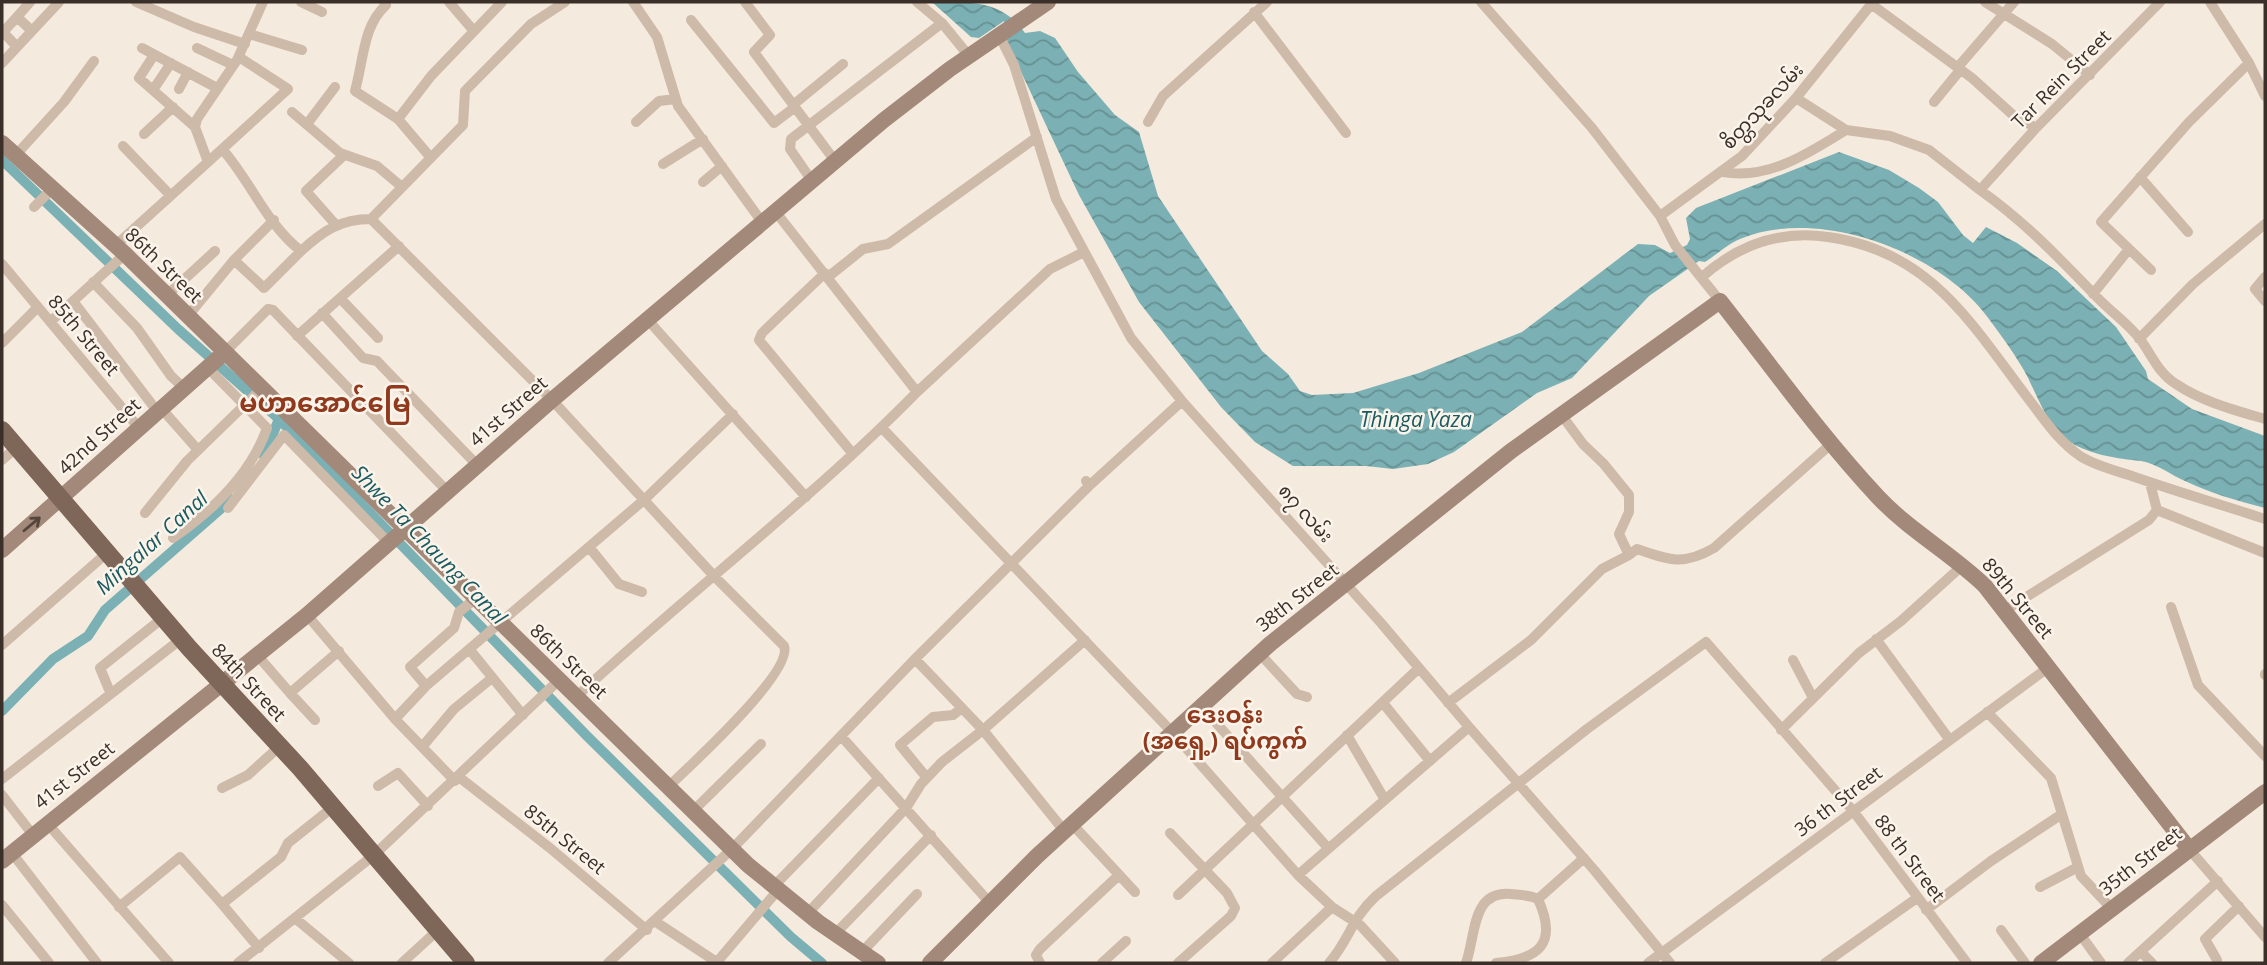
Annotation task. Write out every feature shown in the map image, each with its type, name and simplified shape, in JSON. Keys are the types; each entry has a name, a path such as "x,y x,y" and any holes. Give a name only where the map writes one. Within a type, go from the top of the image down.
{"main road":[{"name":"41st Street","path":"7,857 307,615 552,400 835,161 969,56 1048,2"},
{"name":"86th Street","path":"2,143 15,156 42,199 166,296 187,317 215,361 259,392 397,538 468,606 496,626 556,683 576,697 670,786 732,850 807,914 878,963"},
{"name":"38th Street","path":"930,963 1171,732 1260,653 1511,451 1563,417 1720,301"},
{"name":"89th Street","path":"1720,301 1831,444 1889,508 1964,565 2004,611 2189,849"},
{"name":"42nd Street","path":"2,550 215,361"},
{"name":"84th Street","path":"2,430 181,639 280,746 466,963"},
{"name":"35th Street","path":"2041,963 2265,792"}],"street":[{"path":"17,47 3,32 30,2"},
{"path":"2,63 60,2"},
{"path":"136,2 194,27 302,50"},
{"path":"301,2 323,12"},
{"path":"384,2 386,5 370,23 368,42 355,91 398,120 431,158"},
{"path":"449,2 473,30"},
{"path":"398,120 431,76 502,2"},
{"path":"233,260 264,288 325,229 371,219 463,125 464,91 522,32 565,2"},
{"path":"633,2 657,37 676,99 762,222"},
{"path":"745,2 770,35 754,52 835,161"},
{"path":"917,2 942,23 969,56"},
{"path":"1148,122 1163,96 1267,2"},
{"name":"89th Street","path":"1481,2 1592,128 1660,216 1675,245 1720,301"},
{"path":"1984,2 2052,44 2090,75"},
{"path":"1934,102 2014,2"},
{"name":"Tar Rein Street","path":"1983,185 2160,2"},
{"path":"2210,2 2249,63 2265,96"},
{"path":"195,127 201,110 236,61 247,39 258,3"},
{"path":"1872,3 1959,68 2013,115 2036,128"},
{"name":"စိတ္တသုခလမ်း","path":"1660,216 1723,173 1796,98 1872,3"},
{"path":"1254,12 1346,133"},
{"path":"17,17 32,31"},
{"path":"691,20 774,123 843,64"},
{"path":"812,181 789,145 808,125 942,23"},
{"name":"၈၇ လမ်း","path":"1000,35 1014,65 1056,199 1131,338 1182,401 1347,584 1584,858 1670,963"},
{"path":"142,48 217,88"},
{"path":"50,321 117,257 170,195 288,89 236,61 197,48"},
{"path":"154,55 139,78 195,127 208,162"},
{"path":"15,156 64,102 94,61"},
{"path":"2151,270 2101,222 2189,122 2249,63"},
{"path":"153,90 171,64"},
{"path":"179,89 188,72"},
{"path":"306,124 335,87"},
{"path":"1796,98 1846,130 1914,143 1983,185 2065,260 2093,294 2139,339 2152,362 2174,383 2198,397 2265,419"},
{"path":"636,122 659,100 676,99"},
{"path":"144,134 173,107"},
{"path":"292,112 344,155 377,166 402,187"},
{"path":"1723,173 1746,174 1767,170 1803,155 1846,130"},
{"path":"853,454 759,340 762,333 827,275 863,249 888,244 1037,137"},
{"path":"663,164 703,139"},
{"path":"123,146 170,195"},
{"path":"223,150 241,171 282,234 301,251"},
{"path":"336,225 306,191 344,155"},
{"path":"703,182 722,166"},
{"path":"2140,177 2188,232"},
{"path":"775,211 917,391"},
{"path":"371,219 552,400 786,651 752,701 670,786"},
{"path":"187,317 233,260 274,220"},
{"path":"2139,339 2201,276 2265,224"},
{"path":"1699,273 1735,251 1782,237 1817,235 1885,252 1934,282 1949,296 1978,329 2061,441 2082,457 2150,483 2265,519"},
{"path":"297,336 399,246"},
{"path":"2093,294 2129,249"},
{"path":"166,296 215,251"},
{"path":"576,697 643,635 806,497 1050,269 1084,252"},
{"name":"85th Street","path":"2,264 139,428"},
{"path":"2265,277 2255,289 2265,301"},
{"path":"93,282 137,328 171,376 184,388"},
{"path":"340,298 378,338"},
{"path":"73,300 159,410 198,450"},
{"path":"2,343 38,307"},
{"path":"173,538 222,496 257,452 266,425 246,404 215,361 268,309 273,310 447,492"},
{"path":"322,313 363,358 377,361 478,466"},
{"path":"647,319 806,497"},
{"path":"145,513 198,450 259,392"},
{"path":"608,963 652,926 732,850 1087,482 1182,401"},
{"path":"394,719 426,686 645,499 733,414"},
{"path":"1563,417 1583,444 1603,463 1629,495 1629,512 1619,534 1629,555"},
{"path":"882,428 1171,732 1298,875 1332,907 1354,920 1393,963"},
{"path":"228,508 284,435 397,538"},
{"path":"1448,703 1531,640 1602,569 1637,549 1679,561 1699,557 1726,539 1831,444"},
{"path":"2,460 17,447"},
{"path":"2150,483 2157,510"},
{"path":"2157,510 2265,553"},
{"path":"2004,611 2149,520 2157,510"},
{"path":"589,547 619,584 642,592"},
{"path":"2,645 108,552"},
{"path":"1781,730 1876,639 1964,565"},
{"path":"426,686 410,667 454,628 468,606"},
{"path":"2171,607 2198,685 2265,756"},
{"path":"110,692 100,668 159,611"},
{"name":"85th Street","path":"307,615 340,651 394,719 457,779 652,926 717,963"},
{"path":"2,779 181,639"},
{"path":"1876,639 1948,739"},
{"path":"807,914 906,808 927,778 1084,640"},
{"name":"88 th Street","path":"1520,785 1706,642 1854,812 1967,963"},
{"path":"470,650 523,715"},
{"path":"290,693 340,651"},
{"path":"1260,653 1297,694 1307,697"},
{"path":"258,656 315,720"},
{"path":"915,659 983,730 1069,828 1135,892"},
{"path":"1793,660 1813,698"},
{"name":"36 th Street","path":"1648,963 2049,667"},
{"path":"1178,895 1419,668"},
{"path":"422,747 454,709 492,678"},
{"path":"238,963 374,855 556,683"},
{"path":"1383,703 1430,761"},
{"path":"1200,706 1328,848"},
{"path":"927,778 900,745 933,717 953,715 962,708"},
{"path":"1987,712 2051,778 2078,867 2090,888 2112,909"},
{"path":"1298,875 1469,727"},
{"path":"1347,734 1385,800"},
{"path":"841,736 990,903"},
{"path":"694,810 761,744"},
{"path":"222,788 248,775 280,746"},
{"path":"379,786 398,773 428,806"},
{"path":"717,963 776,888 879,778"},
{"path":"1329,963 1347,939 1354,920 1376,896 1520,785"},
{"path":"2,794 33,835"},
{"path":"222,904 281,857 288,844 333,807"},
{"path":"1926,910 1991,861 2062,814"},
{"path":"47,824 169,963"},
{"path":"1170,832 1234,902 1235,912 1178,963"},
{"path":"835,934 931,835"},
{"name":"89th Street","path":"2189,849 2265,937"},
{"path":"7,857 97,963"},
{"path":"119,907 180,857 259,948"},
{"path":"1466,963 1475,939 1477,916 1484,901 1499,894 1538,899 1584,858"},
{"path":"2040,887 2078,867"},
{"path":"1040,963 1036,956 1040,949 1119,875"},
{"path":"2128,963 2217,881"},
{"path":"862,952 917,894"},
{"path":"1827,963 1917,898"},
{"path":"1496,963 1522,960 1543,945 1547,936 1546,919 1538,899"},
{"path":"2,905 49,963"},
{"path":"2217,960 2205,939 2239,906"},
{"path":"1272,963 1332,907"},
{"path":"296,919 349,963"},
{"path":"402,963 439,930"},
{"path":"2001,930 2025,963"},
{"path":"2080,933 2101,963"},
{"path":"1102,963 1126,941"},
{"path":"2141,952 2152,963"}],"water":[{"name":"Thinga Yaza","path":"932,2 985,5 1006,14 1025,33 1040,31 1055,38 1078,72 1115,115 1139,132 1158,196 1262,351 1288,374 1300,391 1312,395 1353,393 1419,373 1522,332 1638,244 1655,245 1670,253 1687,245 1690,239 1686,218 1696,208 1839,152 1889,170 1919,188 1938,202 1963,235 1973,243 1986,227 2017,243 2057,271 2116,327 2146,371 2148,379 2192,409 2265,436 2265,508 2204,489 2147,462 2102,455 2074,444 2052,424 2014,354 1968,295 1941,274 1910,256 1876,242 1841,232 1805,228 1771,230 1740,239 1705,262 1699,261 1649,296 1572,378 1537,393 1454,452 1428,464 1393,469 1366,466 1293,466 1255,442 1221,407 1139,302 1079,195 1007,42 1004,21 979,38 971,37"}],"waterway":[{"name":"Shwe Ta Chaung Canal","path":"2,160 178,329 279,419 587,736 791,937 822,963"},
{"name":"Mingalar Canal","path":"264,456 279,419"},
{"name":"Mingalar Canal","path":"2,711 53,659 88,636 105,610 232,499"}],"district":[{"name":"မဟာအောင်မြေ","path":"325,403"},
{"name":"ဒေးဝန်း (အရှေ့) ရပ်ကွက်","path":"1225,728"}]}
